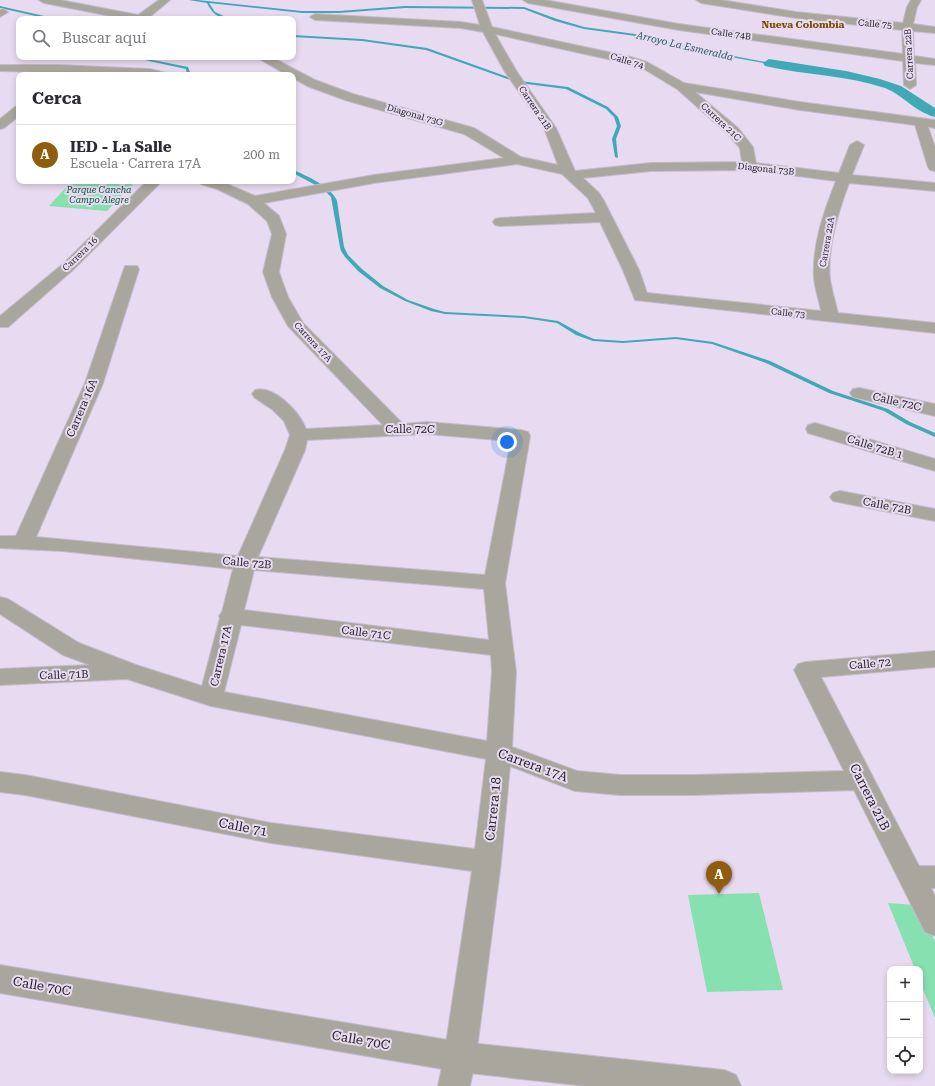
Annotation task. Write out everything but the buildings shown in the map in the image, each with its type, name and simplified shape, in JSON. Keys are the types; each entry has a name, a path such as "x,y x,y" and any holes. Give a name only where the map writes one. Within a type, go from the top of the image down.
{"street":[{"path":"44,0 126,16"},
{"path":"145,16 165,0"},
{"name":"Calle 74B","path":"528,0 679,27 935,62"},
{"name":"Calle 75","path":"701,0 748,4 796,15 935,30"},
{"name":"Carrera 22B","path":"910,85 907,27 912,7 916,0"},
{"name":"Carrera 21B","path":"479,4 487,29 510,72 550,128 570,173 594,196 631,270 641,297"},
{"name":"Calle 74","path":"316,16 461,25 487,29 627,59 643,64 680,86 800,106 935,124"},
{"path":"56,71 70,60"},
{"name":"Diagonal 73G","path":"268,60 290,72"},
{"path":"0,68 56,71 150,72"},
{"name":"Diagonal 73G","path":"296,75 311,83 349,97 469,131 517,160 570,173"},
{"name":"Carrera 21C","path":"680,86 733,131 746,147 750,166"},
{"path":"0,125 16,112"},
{"path":"920,122 935,167"},
{"name":"Carrera 22A","path":"831,318 822,274 823,256 830,219 857,146"},
{"path":"253,201 446,169 517,160"},
{"name":"Diagonal 73B","path":"570,173 651,167 750,166 844,178 935,187"},
{"name":"Carrera 16","path":"2,323 69,266 152,184"},
{"name":"Carrera 17A","path":"216,184 253,201 274,219 279,234 271,272 280,297 296,326 397,428"},
{"path":"500,222 605,217"},
{"name":"Carrera 16A","path":"23,543 94,382 131,269"},
{"name":"Calle 73","path":"641,297 935,328"},
{"name":"Calle 72C","path":"859,393 935,410"},
{"path":"261,394 286,411 296,422 299,435"},
{"name":"Calle 72C","path":"299,435 397,428 427,428 521,436"},
{"name":"Calle 72B 1","path":"815,429 935,465"},
{"name":"Carrera 17A","path":"211,698 230,616 245,563 295,450 299,435"},
{"name":"Carrera 18","path":"457,1071 487,862 499,752 504,672 494,583 521,436"},
{"name":"Calle 72B","path":"840,497 935,514"},
{"name":"Calle 72B","path":"0,542 494,583"},
{"name":"Carrera 17A","path":"0,604 71,649 128,671 211,698 499,752 575,781 620,785 694,785 861,780"},
{"name":"Calle 71C","path":"230,616 502,649"},
{"name":"Calle 72","path":"806,670 935,659"},
{"name":"Carrera 21B","path":"806,670 861,780 923,877 935,924"},
{"name":"Calle 71B","path":"0,677 128,671"},
{"name":"Calle 71","path":"0,782 33,786 271,832 487,862"},
{"name":"Calle 70C","path":"0,979 457,1071 724,1086"}],"green space":[{"name":"Parque Cancha Campo Alegre","path":"69,184 133,184 107,211 49,206"},
{"path":"759,893 783,990 707,992 688,895"},
{"path":"888,903 916,905 935,941 935,1018 923,989 923,966 914,966"}],"waterway":[{"name":"Arroyo La Esmeralda","path":"190,0 302,12 339,12 405,7 524,8 556,20 584,28 650,37 685,48 769,63"},
{"path":"208,3 214,13 221,16"},
{"path":"0,7 40,16"},
{"path":"296,36 362,40 427,49 514,80"},
{"path":"148,60 187,68 188,72"},
{"name":"Arroyo La Esmeralda","path":"769,63 846,75 890,86 902,92 923,108 935,113"},
{"path":"520,82 567,88 607,108 616,117 619,126 614,139 617,157"},
{"path":"296,173 319,185 332,195 343,251 350,260 370,279 394,294 419,306 445,313 524,317 558,322 578,334 593,340 623,342 676,338 713,343 768,362 831,392 886,410 908,423 935,435"}],"place":[{"name":"IED - La Salle","path":"719,894"}],"district":[{"name":"Nueva Colombia","path":"803,24"}]}
